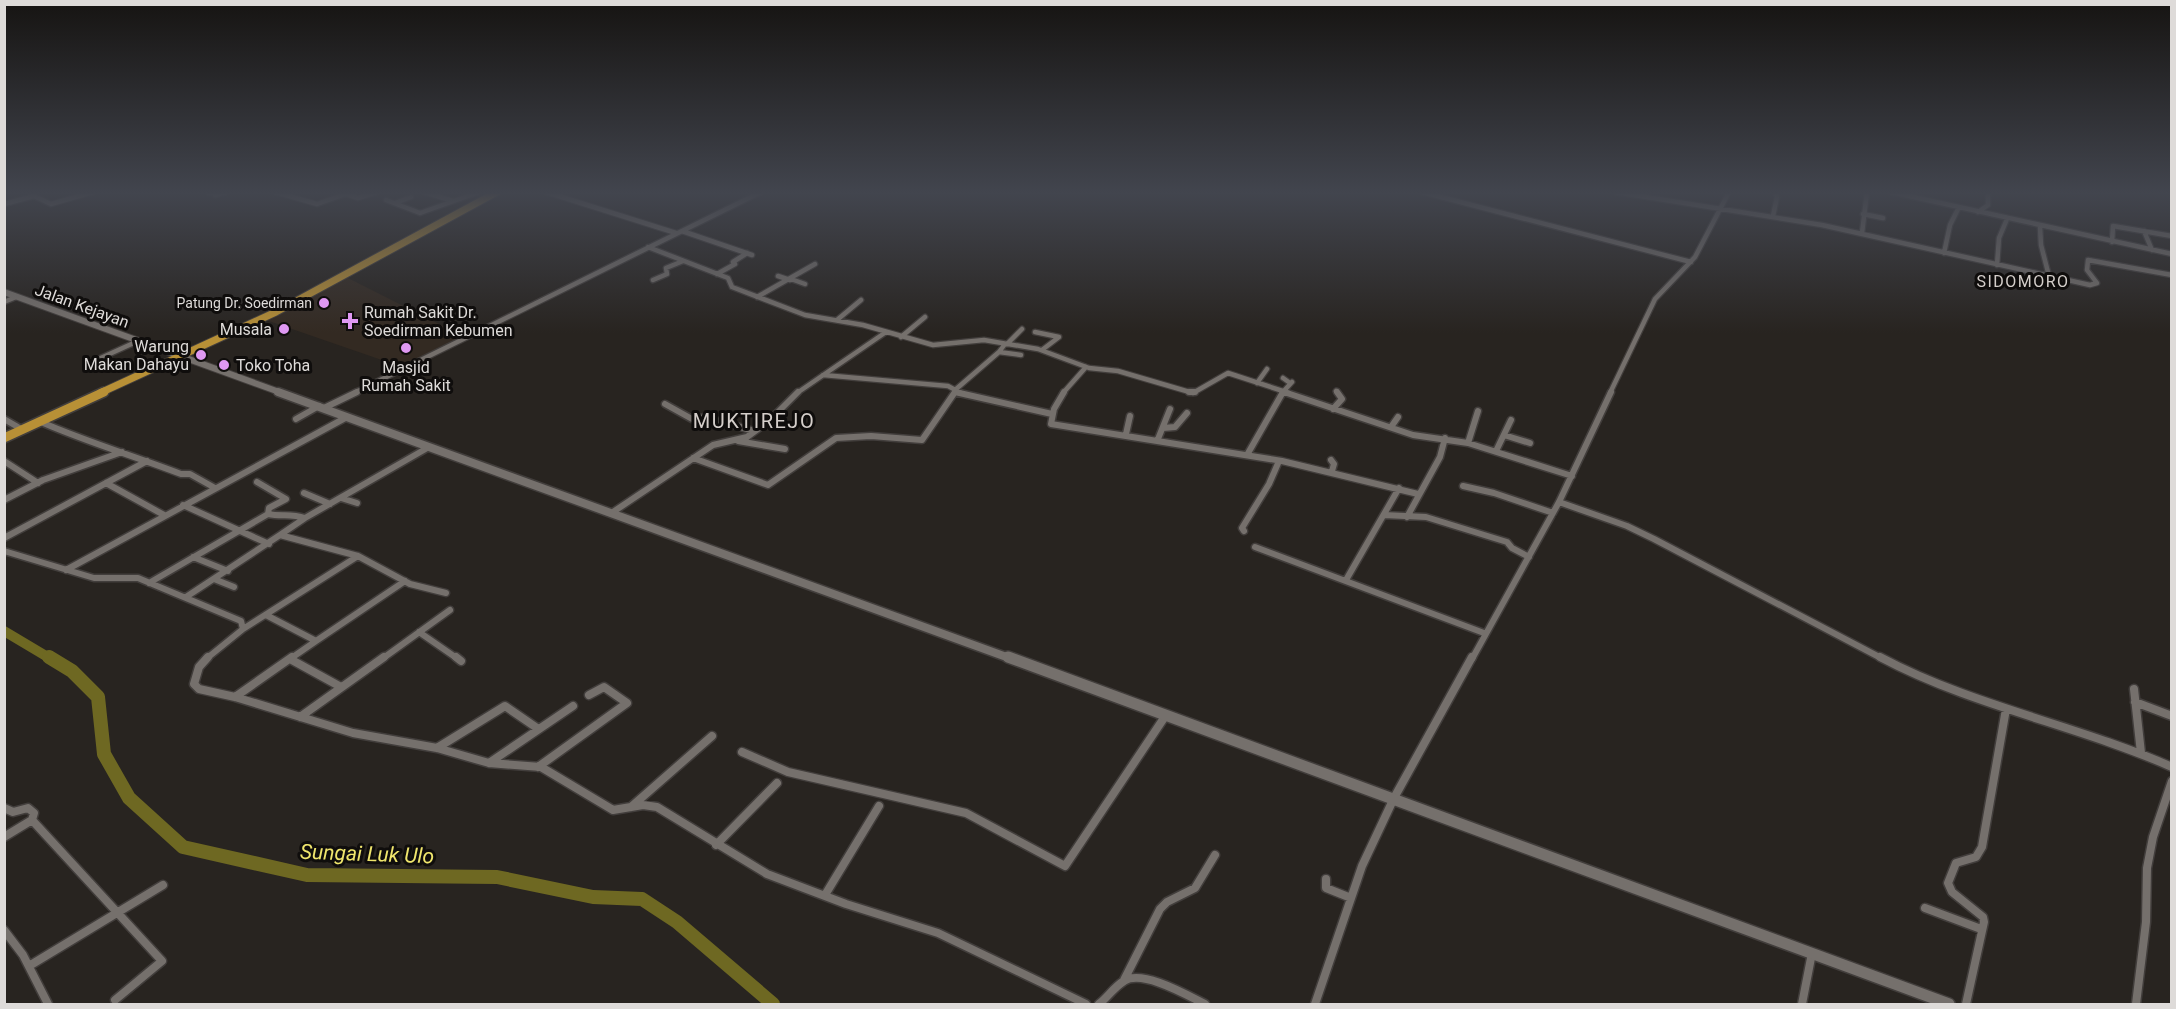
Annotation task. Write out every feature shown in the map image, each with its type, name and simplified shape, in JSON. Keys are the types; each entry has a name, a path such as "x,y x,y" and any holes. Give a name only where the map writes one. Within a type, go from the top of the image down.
{"highway":[{"path":"4,438 184,357 326,287 412,239"}],"main road":[{"name":"Jalan Kejayan","path":"4,292 1394,798 1949,1005"}],"street":[{"path":"296,419 664,239"},
{"path":"702,239 750,254 733,262 735,264 717,274"},
{"path":"1603,239 1691,262"},
{"path":"1315,1005 1362,866 1394,798 1559,502 1655,299 1691,262 1703,239"},
{"path":"1887,239 2095,285 2097,283 2086,266 2088,260 2172,275"},
{"path":"1944,253 1947,239"},
{"path":"1997,265 1999,239"},
{"path":"2038,239 2045,256 2049,276"},
{"path":"2098,239 2172,254"},
{"path":"2147,239 2152,250"},
{"path":"648,247 729,279 731,287 805,315 837,320 943,346 984,340 1042,350 1086,367 1118,371 1193,393 1226,374 1421,437 1445,438 1468,443 1572,476"},
{"path":"653,280 667,274 666,268 684,261"},
{"path":"757,297 815,264"},
{"path":"778,276 805,284"},
{"path":"4,302 16,297"},
{"path":"837,320 861,300"},
{"path":"901,337 925,317"},
{"path":"693,458 761,485 769,485 836,438 871,436 922,440 955,391 1022,329"},
{"path":"613,512 715,444 734,441 754,431 800,390 886,332"},
{"path":"1035,332 1059,337 1042,350"},
{"path":"92,362 138,341"},
{"path":"999,352 1021,355"},
{"path":"1086,367 1065,391 1052,414 1051,424 1158,439 1332,471 1418,494"},
{"path":"1257,383 1267,369"},
{"path":"823,375 948,386 955,391 1052,414"},
{"path":"1246,455 1283,392 1291,383 1283,378"},
{"path":"1333,409 1342,399 1336,391"},
{"path":"665,404 692,419 706,417 754,431"},
{"path":"1158,439 1170,409"},
{"path":"1468,443 1478,411"},
{"path":"1163,428 1175,427 1187,413"},
{"path":"1126,434 1130,416"},
{"path":"66,570 347,417"},
{"path":"1391,428 1398,417"},
{"path":"4,419 23,430"},
{"path":"1496,451 1511,420"},
{"path":"41,422 94,445 122,452 181,474 190,474 215,488"},
{"path":"1504,435 1530,443"},
{"path":"1407,517 1440,458 1445,438"},
{"path":"734,441 785,449"},
{"path":"186,597 305,518 429,447"},
{"path":"4,500 38,483 122,452"},
{"path":"1331,460 1334,464 1332,471"},
{"path":"4,461 38,483"},
{"path":"4,538 147,461"},
{"path":"1244,531 1242,528 1269,484 1279,461"},
{"path":"257,482 286,498 269,508 264,516"},
{"path":"106,483 164,515"},
{"path":"1463,486 1553,513"},
{"path":"1347,580 1399,488"},
{"path":"304,493 330,504"},
{"path":"341,498 357,503"},
{"path":"1559,502 1645,535 1906,671 1948,689 2141,753 2172,767"},
{"path":"183,505 269,544"},
{"path":"149,583 264,516 290,513 305,518"},
{"path":"1384,515 1426,517 1480,532 1507,542 1529,557"},
{"path":"280,534 358,556 405,581 446,594"},
{"path":"1256,547 1484,633"},
{"path":"4,551 102,579 138,578 176,596 186,597 236,618 241,621 243,629"},
{"path":"358,556 243,629 204,661 194,674 194,684 199,689 235,697 353,733 437,748 489,763 544,768 613,810 650,804 767,874 938,933 1086,1005"},
{"path":"193,557 228,571"},
{"path":"214,579 234,587"},
{"path":"235,697 405,581"},
{"path":"300,717 450,610"},
{"path":"266,615 316,641"},
{"path":"419,632 461,661"},
{"path":"290,660 341,687"},
{"path":"538,767 626,704 625,699 602,687 589,694"},
{"path":"2134,689 2141,753"},
{"path":"2134,702 2172,716"},
{"path":"437,748 506,706 537,728"},
{"path":"489,763 537,728 573,706"},
{"path":"1966,1005 1983,917 1952,892 1948,883 1953,863 1957,859 1976,857 1982,847 2006,708"},
{"path":"742,752 788,772 966,813 1065,866 1166,715"},
{"path":"630,808 712,736"},
{"path":"2136,1005 2146,922 2147,868 2153,837 2172,781"},
{"path":"716,845 777,783"},
{"path":"825,895 879,806"},
{"path":"4,808 13,812 29,808 34,813 32,820 4,837"},
{"path":"32,820 162,961 115,1000"},
{"path":"1124,980 1160,909 1167,902 1195,888 1215,855"},
{"path":"1326,879 1326,888 1351,898"},
{"path":"29,966 163,885"},
{"path":"1926,908 1981,929"},
{"path":"4,930 29,966 48,1005"},
{"path":"1802,1005 1813,953"},
{"path":"1099,1005 1129,977 1143,978 1205,1005"}],"shaded area":[{"name":"Rumah Sakit Dr. Soedirman Kebumen","path":"346,277 465,337 402,367 263,319"}],"waterway":[{"name":"Sungai Luk Ulo","path":"4,631 51,659"},
{"name":"Sungai Luk Ulo","path":"49,657 72,671 98,697 104,754 129,798 183,847 307,875 497,877 593,897 642,899 677,922 773,1004"}],"place":[{"name":"Patung Dr. Soedirman","path":"324,303"},
{"name":"Rumah Sakit Dr. Soedirman Kebumen","path":"350,321"},
{"name":"Musala","path":"284,329"},
{"name":"Masjid Rumah Sakit","path":"406,348"},
{"name":"Warung Makan Dahayu","path":"201,355"},
{"name":"Toko Toha","path":"224,365"}],"district":[{"name":"SIDOMORO","path":"2023,281"},
{"name":"MUKTIREJO","path":"754,421"}]}
